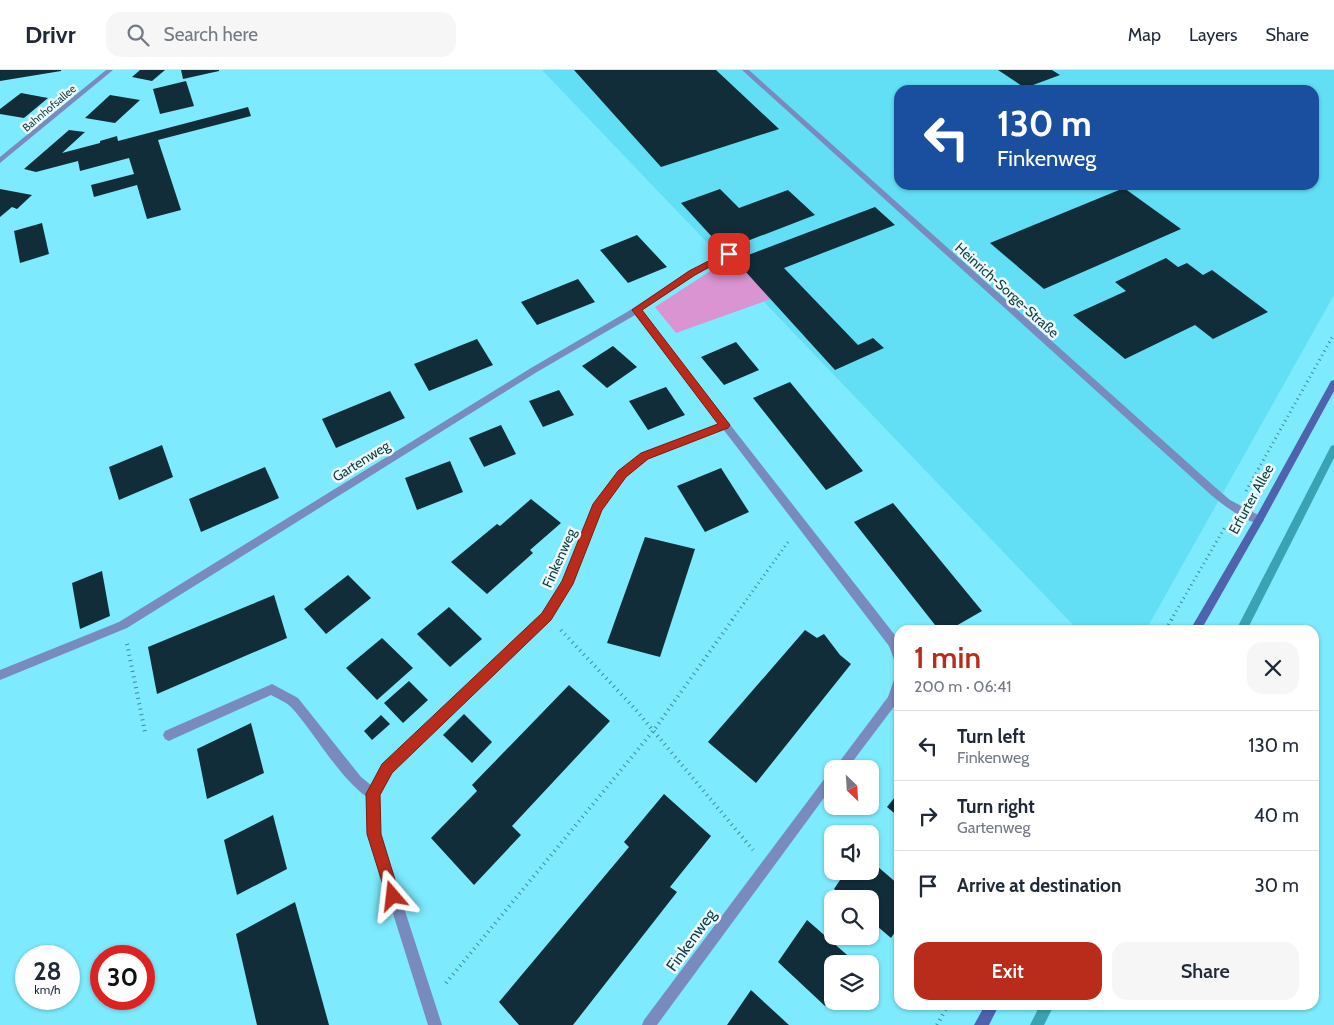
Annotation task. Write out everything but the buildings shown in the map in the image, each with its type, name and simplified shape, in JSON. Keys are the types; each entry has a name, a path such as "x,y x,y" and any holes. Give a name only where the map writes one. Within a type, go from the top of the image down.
{"street":[{"name":"Bahnhofsallee","path":"0,161 110,70"},
{"name":"Heinrich-Sorge-Straße","path":"746,70 1227,503 1259,520"},
{"name":"Gartenweg","path":"0,675 123,625 636,310 692,273 729,254"},
{"path":"636,310 894,643"},
{"name":"Erfurter Allee","path":"1198,625 1259,520 1334,383"},
{"name":"Finkenweg","path":"373,794 387,769 546,616 567,584 597,507 622,474 644,456 724,425"},
{"path":"169,735 272,689 294,702 357,781 373,794 374,834 435,1025"},
{"path":"847,760 892,700 894,695"},
{"name":"Finkenweg","path":"649,1025 824,789"},
{"path":"981,1025 989,1010"}],"path":[{"path":"1169,625 1334,334"},
{"path":"428,1005 654,730 802,523"},
{"path":"546,616 586,654 654,730 719,812 766,865"},
{"path":"123,625 145,732 164,724 169,735"},
{"path":"937,1025 945,1010"}],"shaded area":[{"path":"542,70 1334,70 1334,295 1149,625 1073,625"},
{"path":"735,260 771,299 676,333 655,307 712,270"}],"waterway":[{"path":"1244,625 1334,449"},
{"path":"1037,1025 1044,1010"}],"route":[{"path":"393,896 374,834 373,794 387,769 535,629 546,616 567,584 597,507 622,474 644,456 724,425 636,310 692,273 729,254"}]}
